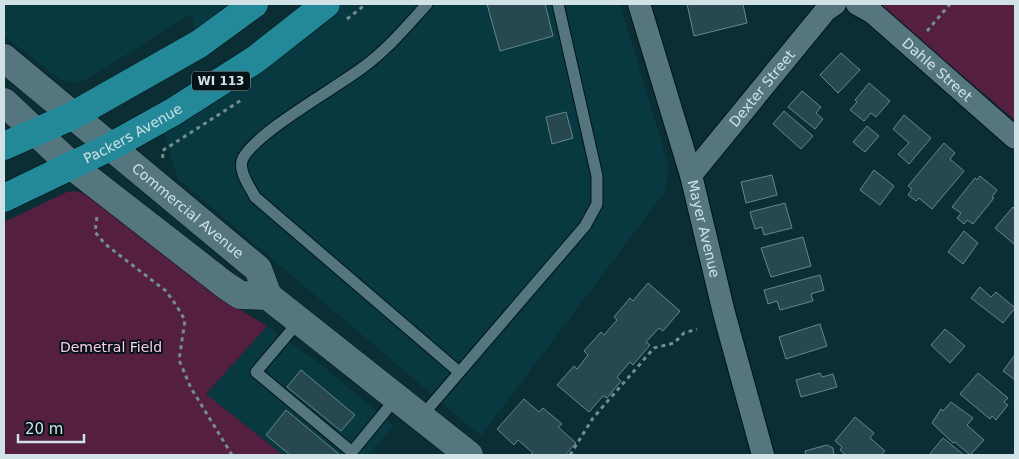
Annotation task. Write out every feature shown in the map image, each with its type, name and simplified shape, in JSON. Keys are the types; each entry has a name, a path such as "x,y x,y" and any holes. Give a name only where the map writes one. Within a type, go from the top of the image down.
{"main road":[{"name":"WI 113","path":"4,146 72,116 199,44 254,4"},
{"name":"Packers Avenue","path":"4,198 110,147 172,112 256,59 326,4"}],"street":[{"name":"Mayer Avenue","path":"639,4 690,175 724,313 763,455"},
{"name":"Dexter Street","path":"690,175 826,10 835,4"},
{"name":"Dahle Street","path":"857,4 873,12 1015,138"},
{"name":"Commercial Avenue","path":"4,58 258,269 268,296"},
{"path":"4,102 72,166 225,285 240,295 268,296 469,455"}],"lane":[{"path":"427,4 364,67 270,131 251,147 242,160 242,171 255,197 459,372"},
{"path":"421,417 585,226 597,204 597,176 558,4"},
{"path":"300,320 256,372 352,452 397,397"}],"path":[{"path":"927,31 950,4"},
{"path":"100,212 94,220 95,232 105,244 166,292 185,320 179,360 191,388 232,455"},
{"path":"570,455 593,418 654,348 674,343 684,333 697,328"}],"shaded area":[{"path":"4,4 254,4 199,44 191,14 86,80 73,83 59,79 4,36"},
{"path":"342,4 620,4 669,166 664,193 481,436 178,179 164,134 261,69"},
{"path":"267,326 319,363 394,426 369,455 283,455 206,394"}],"green space":[{"path":"878,4 1015,4 1015,120"},
{"name":"Demetral Field","path":"76,191 91,196 213,293 267,326 206,394 283,455 4,455 4,222 67,192"}],"building":[{"path":"487,4 545,4 553,36 500,51"},
{"path":"687,4 743,4 747,23 694,36"},
{"path":"841,53 860,70 838,93 820,75"},
{"path":"869,83 890,101 876,117 871,113 864,121 850,110 857,102 855,100"},
{"path":"802,91 821,107 816,113 823,119 815,129 788,107"},
{"path":"784,111 813,136 801,149 773,124"},
{"path":"566,112 573,138 552,144 546,117"},
{"path":"904,115 931,138 909,164 898,154 909,143 893,129"},
{"path":"867,126 879,136 865,152 853,142"},
{"path":"944,143 955,153 950,159 964,171 932,209 919,198 916,201 908,195 912,189 908,186"},
{"path":"874,170 894,186 880,205 860,190"},
{"path":"772,175 777,195 746,203 741,182"},
{"path":"980,176 997,190 992,197 994,198 973,224 967,220 964,224 957,218 961,213 952,207 975,178 977,180"},
{"path":"785,203 792,228 764,235 762,227 755,229 750,212"},
{"path":"1013,207 1015,209 1015,245 995,228"},
{"path":"964,231 978,243 963,264 948,252"},
{"path":"803,237 811,266 771,277 761,248"},
{"path":"820,275 824,290 811,294 813,301 780,310 777,301 768,304 764,290"},
{"path":"648,283 680,311 663,331 659,328 646,342 650,345 633,365 630,362 617,377 621,381 607,398 603,396 589,412 557,385 574,366 577,369 588,355 584,351 601,332 604,335 617,320 614,317 630,298 633,301"},
{"path":"980,287 991,297 996,292 1015,308 1003,323 971,298"},
{"path":"820,324 827,346 786,359 779,337"},
{"path":"945,329 965,346 950,363 931,345"},
{"path":"1015,355 1015,380 1003,371"},
{"path":"301,370 355,415 341,431 287,387"},
{"path":"820,373 822,377 833,374 837,387 801,397 796,380"},
{"path":"978,373 1008,398 1004,402 1008,405 996,420 992,416 990,419 960,394"},
{"path":"524,399 539,412 543,408 562,424 558,427 576,443 565,455 530,455 533,453 518,440 514,445 497,429"},
{"path":"951,402 973,418 967,425 984,440 970,455 955,442 953,443 932,423 941,409 943,411"},
{"path":"286,410 340,455 290,455 266,435"},
{"path":"855,417 874,433 870,438 885,451 881,455 846,455 840,450 842,447 835,441"},
{"path":"943,438 964,455 929,455"},
{"path":"827,445 833,448 834,455 806,455 805,451"}]}
